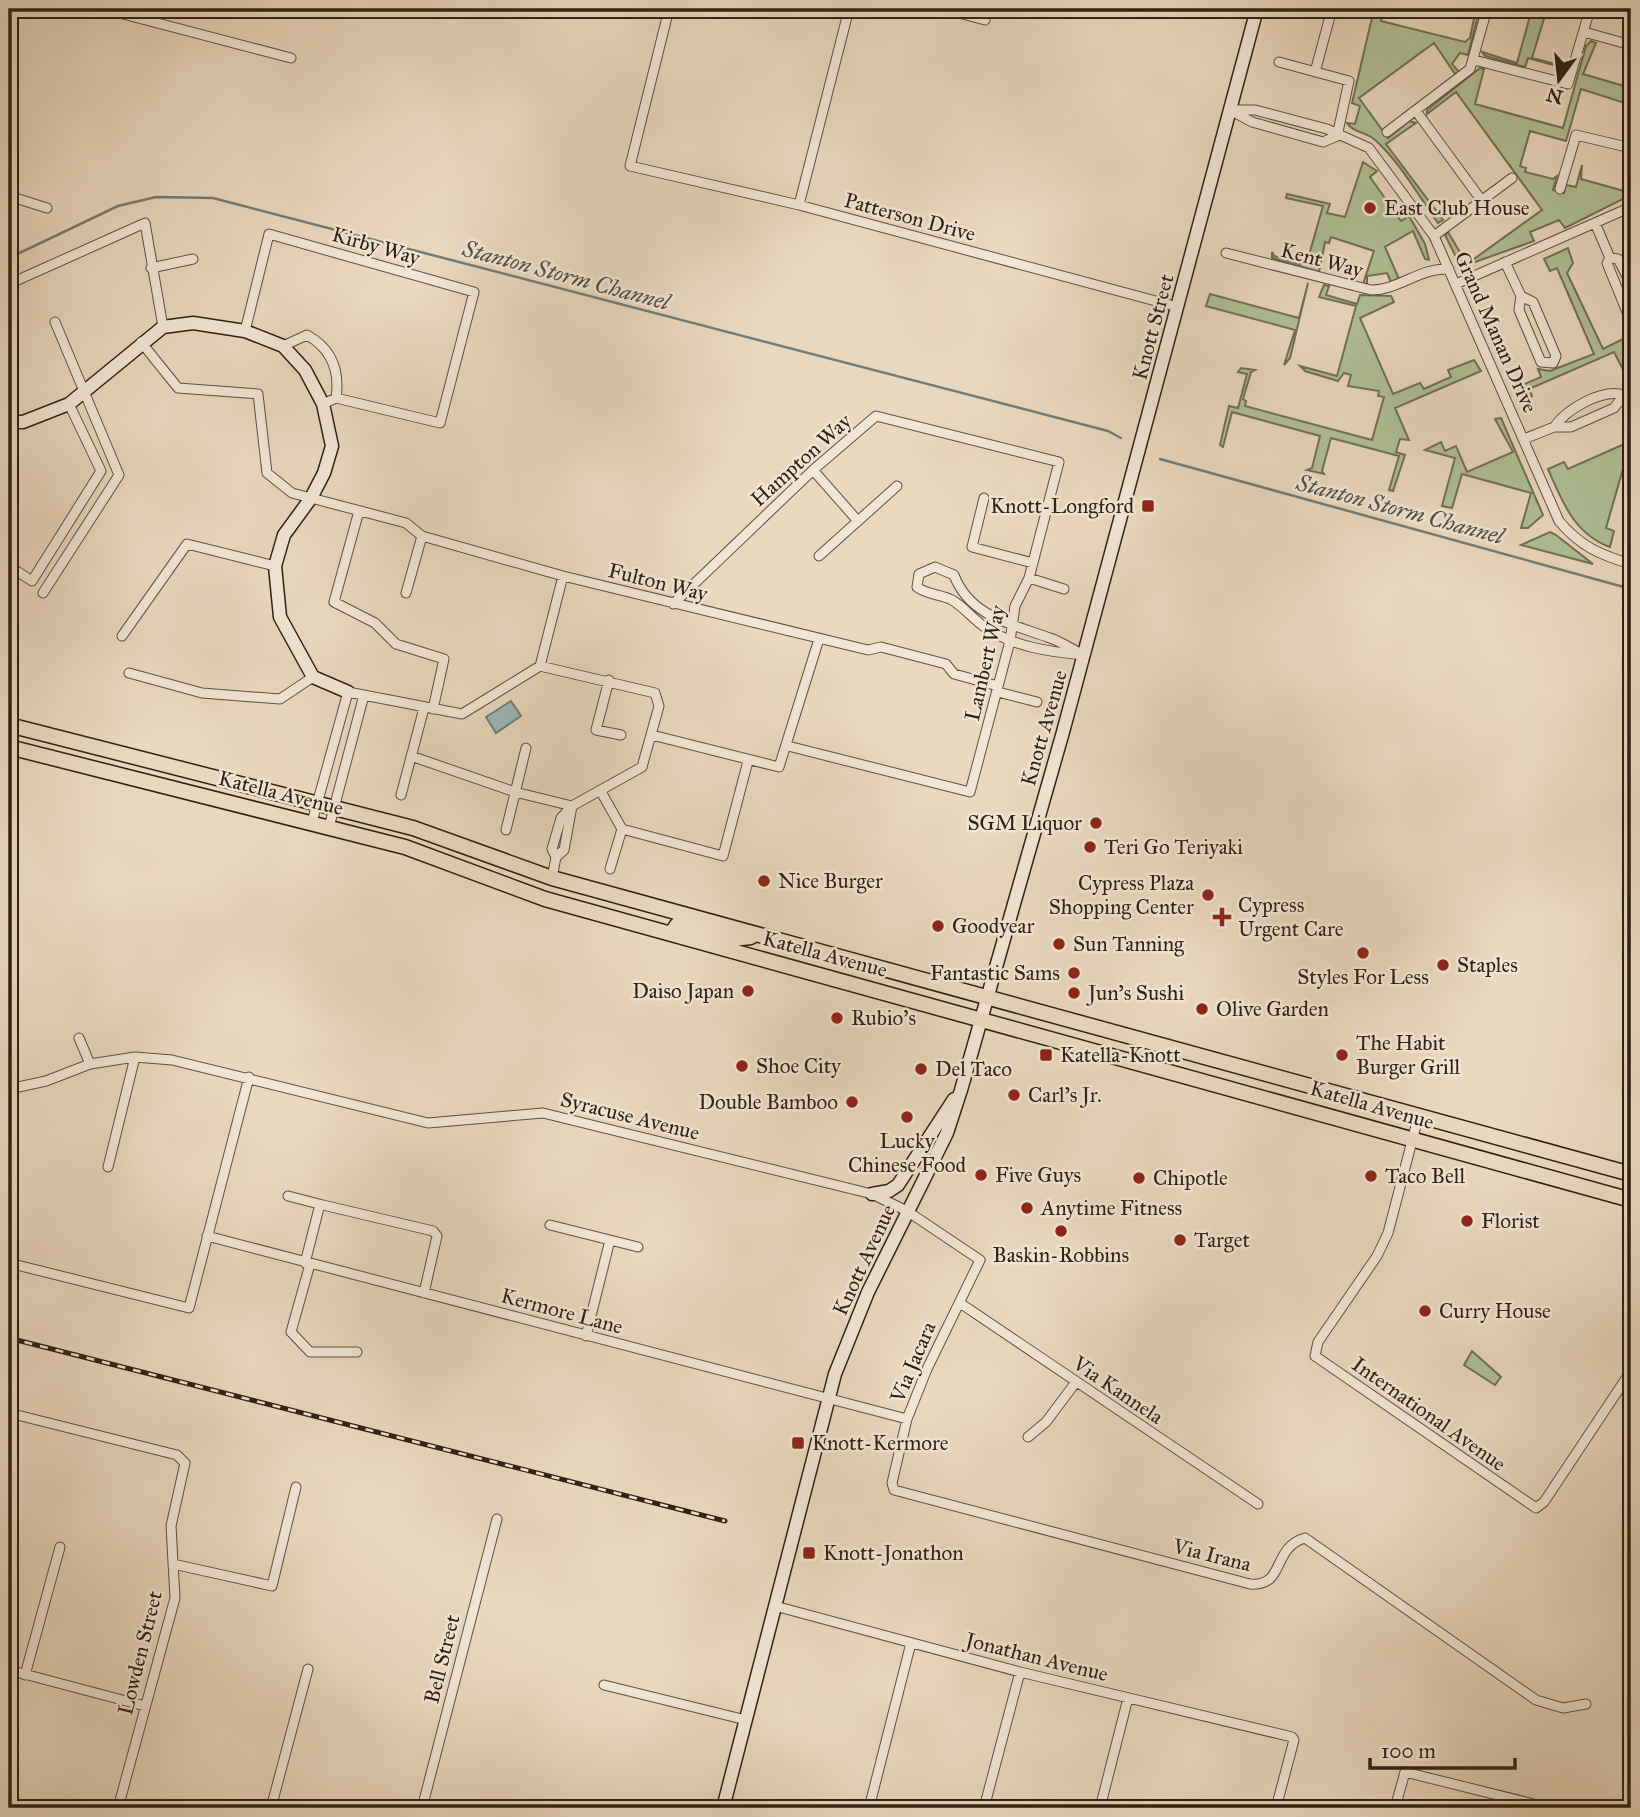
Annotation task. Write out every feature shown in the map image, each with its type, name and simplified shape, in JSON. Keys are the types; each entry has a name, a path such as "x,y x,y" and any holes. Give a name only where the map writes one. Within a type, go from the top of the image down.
{"main road":[{"name":"Knott Street","path":"1084,655 1258,9"},
{"path":"9,422 23,422 69,404 85,393 141,342 163,327 193,323 245,331 283,346 305,370 323,404 332,446 311,498 284,535 275,566 280,617 313,677 348,692"},
{"name":"Knott Avenue","path":"723,1808 835,1374 868,1292 947,1133 1084,655"},
{"name":"Katella Avenue","path":"9,724 335,807 435,835 552,878 1418,1118 1631,1174"},
{"name":"Katella Avenue","path":"9,747 312,822 439,859 545,899 1631,1200"},
{"path":"671,934 677,925 733,939 760,936"},
{"path":"872,1194 889,1191 898,1185 961,1090"}],"street":[{"path":"104,9 291,58"},
{"name":"Patterson Drive","path":"669,9 631,166 799,205 1178,307"},
{"path":"799,205 849,9"},
{"path":"944,9 985,20"},
{"path":"1315,72 1332,9"},
{"path":"1387,132 1464,75 1474,60 1488,9"},
{"path":"1474,60 1568,83 1590,9"},
{"path":"1584,32 1631,45"},
{"path":"1229,110 1252,122 1323,142 1337,136 1349,81 1279,62"},
{"path":"1416,111 1482,201"},
{"path":"1560,189 1576,135 1631,148"},
{"name":"Grand Manan Drive","path":"1337,136 1369,148 1434,236 1559,521 1573,539 1597,554 1631,564"},
{"path":"1434,236 1511,178"},
{"path":"9,196 47,208"},
{"path":"1456,284 1631,207"},
{"path":"9,284 145,223 163,327"},
{"path":"1595,223 1610,258"},
{"name":"Kirby Way","path":"245,331 269,234 474,292 440,423 336,398"},
{"name":"Kent Way","path":"1226,253 1371,290 1393,287 1437,268 1449,269"},
{"path":"1610,258 1618,259 1631,284"},
{"path":"1610,258 1607,263 1610,275 1631,322"},
{"path":"151,268 193,259"},
{"path":"1505,262 1521,296 1519,310 1541,362 1553,363 1556,356 1533,302 1521,296"},
{"path":"43,593 119,475 55,321"},
{"path":"283,346 307,335 321,346 337,368 336,398 323,404"},
{"name":"Fulton Way","path":"141,342 178,388 258,394 267,472 292,493 406,523 422,537 564,576 819,639 867,650 881,647 946,664 954,674 1037,702"},
{"path":"1554,427 1564,413 1615,393 1628,394"},
{"path":"1524,439 1554,427 1571,427 1614,408 1628,394"},
{"path":"9,566 31,581 101,471 69,404"},
{"name":"Hampton Way","path":"673,604 813,470 876,416 1059,462"},
{"name":"Lambert Way","path":"788,746 970,792 1010,641 1015,606 1029,578 1059,462"},
{"path":"813,470 858,520"},
{"path":"819,556 897,486"},
{"path":"984,498 972,547 1033,563"},
{"path":"359,511 334,602 375,623 396,644 444,660 411,756 401,795"},
{"path":"406,593 422,537"},
{"path":"122,636 187,544 275,566"},
{"path":"935,567 949,571 963,593 993,618 1011,627 1052,639 1084,655 1048,652 1010,641 972,618 953,601 917,587 919,574 935,567"},
{"path":"540,666 564,576"},
{"path":"1029,578 1064,589"},
{"path":"953,601 963,593"},
{"path":"652,735 779,767 788,746 819,639"},
{"path":"312,822 348,692 462,713 540,666 609,680 654,693 659,706 642,767 572,806 561,818 552,849 556,857 552,878"},
{"path":"129,673 202,693 280,699 313,677"},
{"path":"609,680 596,730 621,735"},
{"path":"329,827 364,695"},
{"path":"506,830 526,748"},
{"path":"411,756 515,792 572,806"},
{"path":"600,790 622,829 723,856 748,761"},
{"path":"610,869 622,829"},
{"path":"79,1038 90,1064"},
{"path":"108,1167 135,1057"},
{"name":"Syracuse Avenue","path":"9,1089 46,1081 90,1064 135,1057 172,1060 249,1077 428,1123 543,1113 872,1194 907,1211 980,1260"},
{"path":"9,1263 189,1308 249,1077"},
{"path":"1413,1139 1418,1118"},
{"name":"International Avenue","path":"1413,1139 1388,1233 1377,1256 1318,1342 1315,1356 1536,1508 1544,1502 1631,1371"},
{"path":"288,1196 436,1233 424,1293"},
{"path":"323,1205 319,1208 292,1332 310,1352 357,1352"},
{"path":"550,1225 638,1247"},
{"name":"Kermore Lane","path":"207,1236 907,1419"},
{"path":"586,1336 610,1240"},
{"name":"Via Jacara","path":"892,1483 907,1419 927,1369 980,1260"},
{"name":"Via Kannela","path":"960,1303 1258,1504"},
{"path":"1028,1437 1046,1422 1076,1382"},
{"name":"Lowden Street","path":"9,1413 177,1455 185,1463 171,1525 175,1598 118,1808"},
{"name":"Via Irana","path":"892,1483 894,1490 902,1494 1250,1584 1264,1585 1271,1580 1283,1552 1293,1541 1305,1538 1536,1700 1563,1708 1586,1704"},
{"path":"173,1564 272,1586 296,1488"},
{"name":"Bell Street","path":"422,1808 497,1519"},
{"path":"25,1675 60,1547"},
{"name":"Jonathan Avenue","path":"775,1606 1020,1672 1292,1737 1276,1808"},
{"path":"869,1808 911,1643"},
{"path":"271,1808 308,1669"},
{"path":"9,1670 145,1706"},
{"path":"984,1808 1020,1672"},
{"path":"604,1685 746,1720"},
{"path":"1100,1808 1128,1698"},
{"path":"1395,1808 1405,1772 1550,1808"},
{"path":"1511,1808 1514,1797"}],"green space":[{"path":"1374,9 1384,9 1381,21 1465,42 1470,38 1476,9 1479,12 1468,55 1460,53 1452,64 1459,72 1455,74 1434,43 1359,98 1388,138 1409,121 1416,123 1386,144 1443,220 1438,223 1383,148 1371,137 1347,123 1355,124 1360,106 1352,103"},
{"path":"1532,9 1547,9 1532,58 1567,67 1563,77 1558,77 1560,67 1528,58 1525,67 1485,56 1482,52 1517,63"},
{"path":"1591,41 1596,43 1583,74 1631,88 1631,105 1581,89 1566,141 1530,131 1520,166 1526,168 1525,172 1553,179 1557,176 1553,190 1564,193 1566,185 1576,187 1582,165 1581,179 1624,191 1631,182 1631,195 1565,228 1559,220 1530,232 1534,241 1461,267 1445,235 1448,232 1467,264 1542,210 1456,92 1427,114 1427,110 1480,68 1484,69 1475,104 1563,128 1586,46"},
{"path":"1363,162 1377,171 1370,177 1401,221 1409,216 1425,244 1429,260 1425,259 1413,231 1385,247 1399,279 1391,282 1387,273 1367,276 1367,285 1363,284 1374,251 1331,237 1329,243 1325,242 1319,272 1272,258 1272,252 1274,256 1300,264 1302,260 1307,262 1323,206 1286,198 1287,194 1330,204 1327,213 1345,217"},
{"path":"1568,248 1573,263 1567,273 1603,349 1631,335 1626,375 1631,378 1630,383 1614,352 1529,389 1532,396 1519,403 1513,389 1541,377 1538,369 1550,371 1594,354 1557,268 1550,271 1544,259"},
{"path":"1308,283 1290,358 1284,365 1295,330 1206,306 1210,294 1299,318"},
{"path":"1324,285 1329,286 1326,295 1357,304 1360,295 1391,296 1394,302 1360,318 1393,394 1420,383 1424,389 1451,377 1448,370 1474,360 1481,371 1395,408 1409,440 1400,439 1396,452 1405,455 1393,491 1389,490 1399,456 1331,438 1322,471 1324,474 1307,470 1312,468 1320,436 1232,412 1223,447 1220,445 1229,406 1238,408 1247,374 1238,372 1241,368 1255,370 1251,372 1243,399 1246,401 1245,406 1372,440 1384,397 1378,396 1379,391 1348,386 1351,375 1344,373 1338,381 1305,371 1300,366 1337,376 1356,306 1319,297"},
{"path":"1501,418 1543,515 1528,528 1521,528 1531,493 1462,474 1452,508 1442,506 1455,458 1425,450 1441,442 1445,451 1456,446 1467,472 1513,452 1495,419"},
{"path":"1631,441 1606,528 1614,531 1610,547 1587,534 1578,525 1564,504 1548,469 1564,462 1568,469"},
{"path":"1550,532 1556,535 1593,564 1521,545"},
{"path":"1472,1351 1501,1377 1495,1385 1464,1365"}],"water":[{"path":"511,701 521,716 496,733 486,717"}],"waterway":[{"name":"Stanton Storm Channel","path":"9,258 118,206 156,197 213,198 1108,431 1121,438"},
{"name":"Stanton Storm Channel","path":"1160,459 1631,589"}],"railway":[{"path":"9,1338 725,1521"}],"place":[{"name":"East Club House","path":"1370,208"},
{"name":"Knott-Longford","path":"1148,506"},
{"name":"SGM Liquor","path":"1096,823"},
{"name":"Teri Go Teriyaki","path":"1090,847"},
{"name":"Nice Burger","path":"764,881"},
{"name":"Cypress Plaza Shopping Center","path":"1208,895"},
{"name":"Cypress Urgent Care","path":"1222,917"},
{"name":"Goodyear","path":"938,926"},
{"name":"Sun Tanning","path":"1059,944"},
{"name":"Styles For Less","path":"1363,953"},
{"name":"Staples","path":"1443,965"},
{"name":"Fantastic Sams","path":"1074,973"},
{"name":"Daiso Japan","path":"748,991"},
{"name":"Jun's Sushi","path":"1074,993"},
{"name":"Olive Garden","path":"1202,1009"},
{"name":"Rubio's","path":"837,1018"},
{"name":"Katella-Knott","path":"1046,1055"},
{"name":"The Habit Burger Grill","path":"1342,1055"},
{"name":"Shoe City","path":"742,1066"},
{"name":"Del Taco","path":"921,1069"},
{"name":"Carl's Jr.","path":"1014,1095"},
{"name":"Double Bamboo","path":"852,1102"},
{"name":"Lucky Chinese Food","path":"907,1117"},
{"name":"Five Guys","path":"981,1175"},
{"name":"Taco Bell","path":"1371,1176"},
{"name":"Chipotle","path":"1139,1178"},
{"name":"Anytime Fitness","path":"1027,1208"},
{"name":"Florist","path":"1467,1221"},
{"name":"Baskin-Robbins","path":"1061,1231"},
{"name":"Target","path":"1180,1240"},
{"name":"Curry House","path":"1425,1311"},
{"name":"Knott-Kermore","path":"798,1443"},
{"name":"Knott-Jonathon","path":"809,1553"}]}
